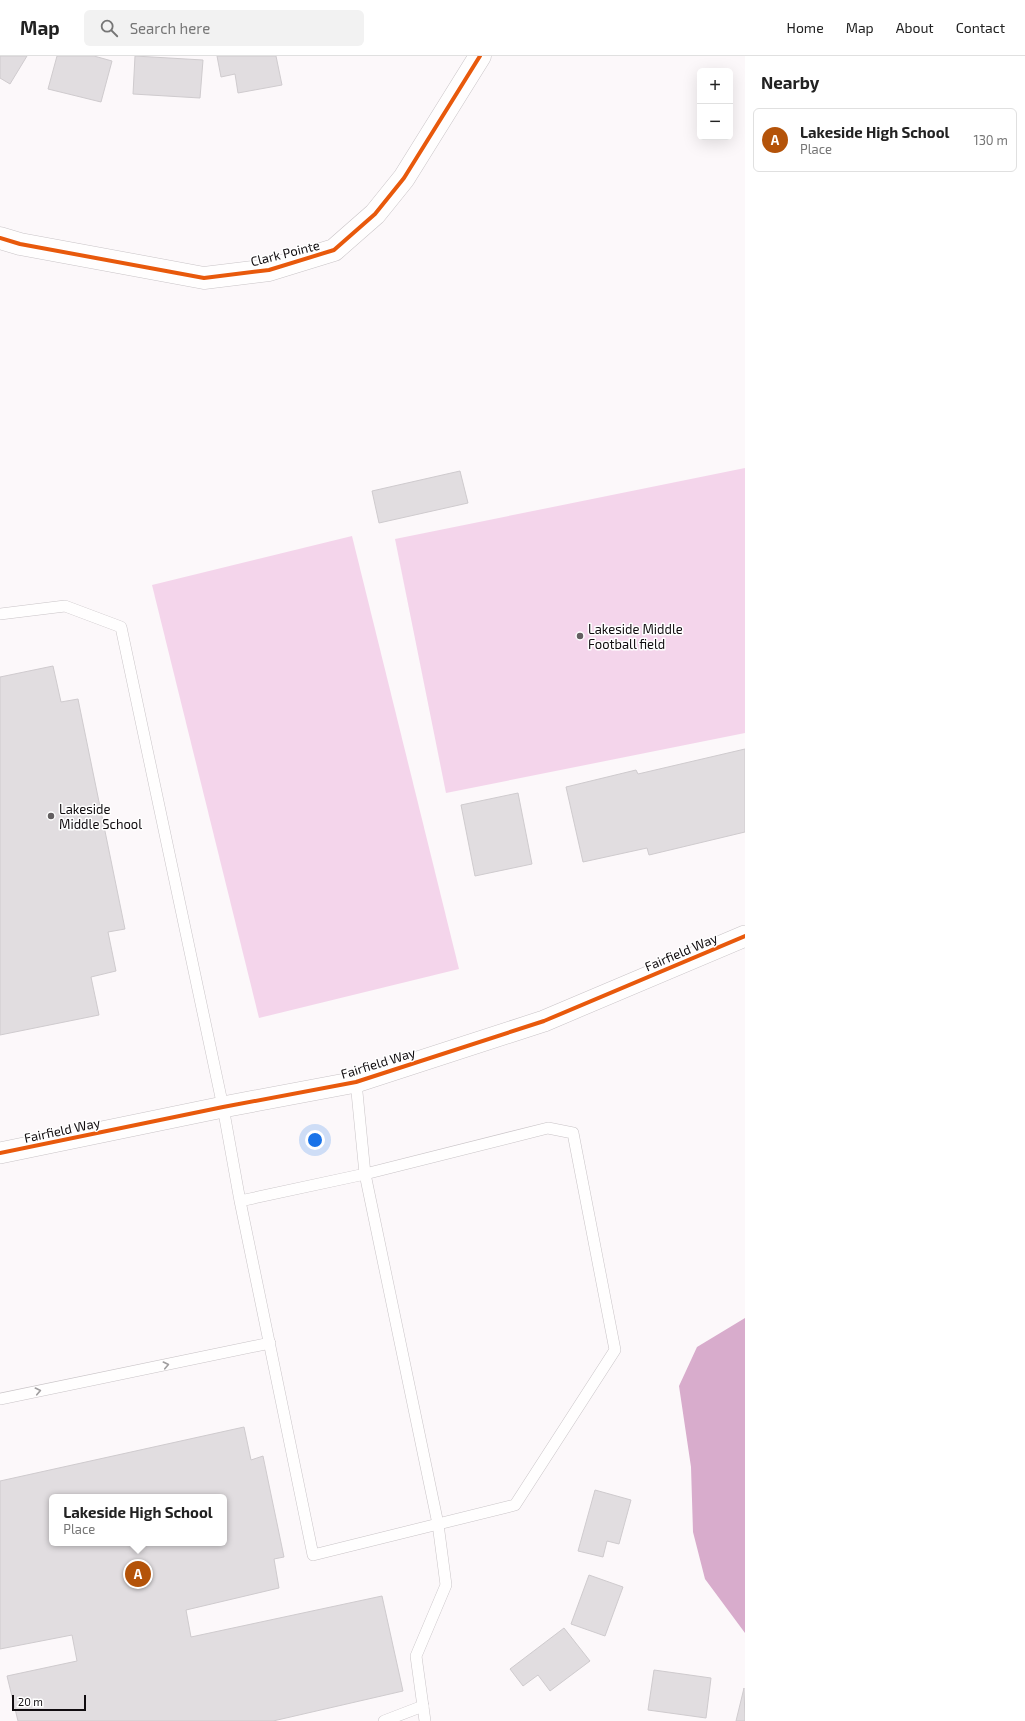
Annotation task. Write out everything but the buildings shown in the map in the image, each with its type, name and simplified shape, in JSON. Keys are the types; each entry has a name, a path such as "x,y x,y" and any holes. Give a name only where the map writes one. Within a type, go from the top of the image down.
{"street":[{"name":"Clark Pointe","path":"0,238 20,244 204,278 269,270 334,250 375,214 404,178 480,56"},
{"name":"Fairfield Way","path":"0,1153 223,1107 356,1082 544,1021 745,936"}],"lane":[{"path":"0,614 65,606 121,627 223,1107 240,1201 313,1555 515,1505 615,1350 572,1134 548,1128 365,1174 240,1201"},
{"path":"356,1082 365,1174 438,1524 446,1585 416,1656 426,1721"},
{"path":"0,1399 270,1343"},
{"path":"384,1721 423,1706"}],"shaded area":[{"name":"Lakeside Middle Football field","path":"745,468 745,733 446,793 395,539"},
{"path":"352,536 459,969 259,1018 152,585"},
{"path":"745,1318 745,1633 705,1579 693,1532 691,1467 679,1386 697,1347"}],"cycle path":[{"path":"0,238 20,244 204,278 269,270 334,250 375,214 404,178 480,56"},
{"path":"0,1153 223,1107 356,1082 544,1021 745,936"}],"place":[{"name":"Lakeside Middle Football field","path":"580,636"},
{"name":"Lakeside Middle School","path":"51,816"},
{"name":"Lakeside High School","path":"138,1574"}]}
